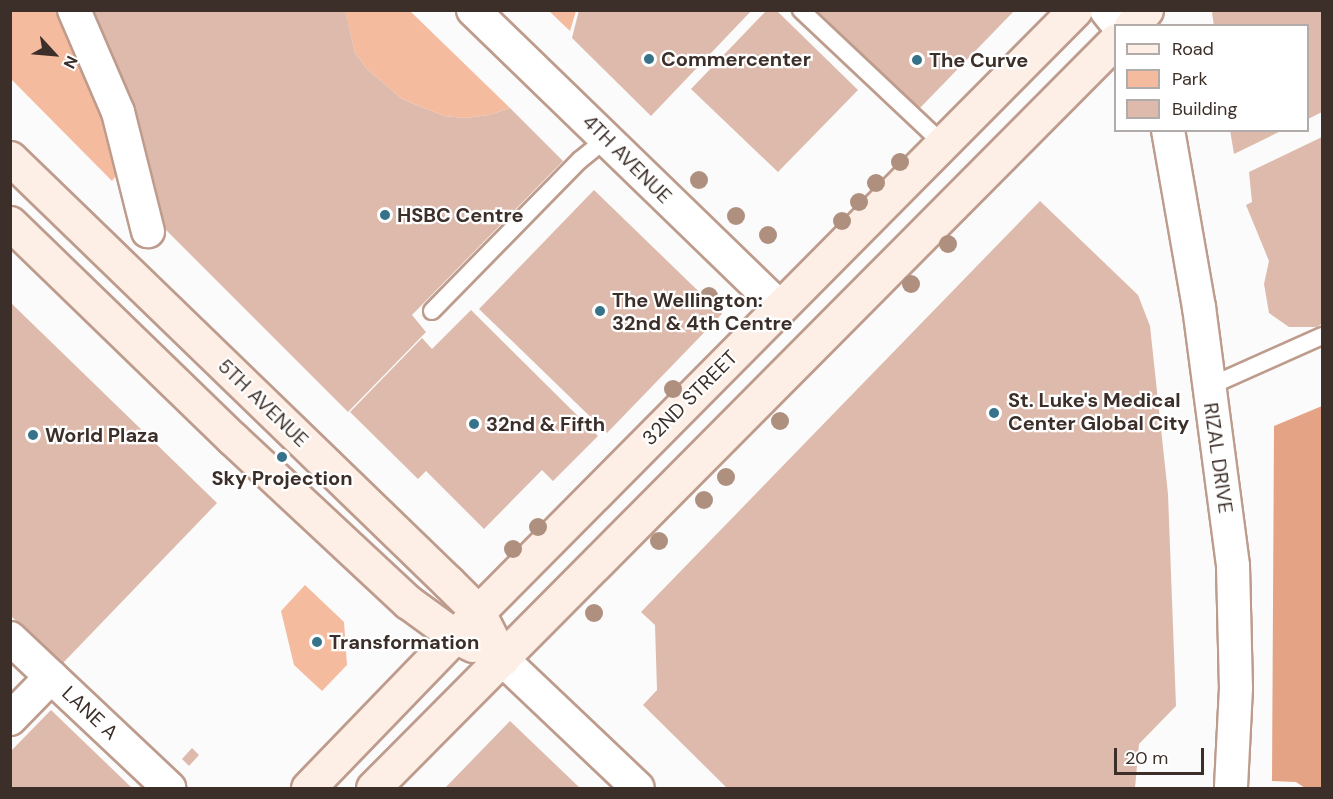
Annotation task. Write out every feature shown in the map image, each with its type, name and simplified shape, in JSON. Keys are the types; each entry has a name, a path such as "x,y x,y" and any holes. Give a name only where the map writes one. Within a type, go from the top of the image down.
{"main road":[{"name":"32ND STREET","path":"308,789 478,612 944,144 1074,10"},
{"path":"1133,24 1146,10"},
{"path":"373,789 1114,42"},
{"name":"5TH AVENUE","path":"10,158 478,612 502,659"},
{"name":"5TH AVENUE","path":"10,223 259,464 408,602 455,636 502,659"}],"street":[{"path":"74,10 118,112 148,231"},
{"name":"4TH AVENUE","path":"473,10 780,307"},
{"path":"1106,10 1117,24"},
{"name":"RIZAL DRIVE","path":"1168,132 1199,307 1233,566 1236,688 1231,789"},
{"name":"LANE A","path":"10,638 169,789"},
{"name":"5TH AVENUE","path":"502,659 638,789"},
{"path":"10,719 51,677"}],"lane":[{"path":"801,10 944,144"},
{"path":"432,311 580,160 607,138"},
{"path":"1208,387 1323,336"}],"green space":[{"path":"10,11 58,11 104,121 117,162 118,173 112,181 11,79"},
{"path":"345,11 410,11 510,108 489,115 466,118 444,116 402,99 367,69 355,53"},
{"path":"549,11 576,11 570,31"},
{"path":"305,585 344,622 347,665 322,691 294,665 281,611"}],"shaded area":[{"path":"1322,406 1322,788 1305,788 1296,782 1272,781 1274,426"}],"building":[{"path":"90,10 345,10 355,53 367,69 402,99 444,116 466,118 489,115 510,108 563,161 412,315 426,332 348,412 165,229 128,94"},
{"name":"Commercenter","path":"579,10 752,10 651,116 572,38"},
{"path":"767,10 776,10 858,90 778,172 691,89"},
{"name":"The Curve","path":"815,10 1015,10 918,110"},
{"path":"1214,10 1322,10 1322,112 1309,118 1309,24 1214,24 1212,13"},
{"path":"1230,132 1279,132 1234,154"},
{"path":"1322,137 1322,324 1316,327 1289,327 1269,313 1264,284 1269,261 1246,205 1252,202 1249,172"},
{"name":"The Wellington: 32nd & 4th Centre","path":"594,190 722,314 607,433 479,309"},
{"name":"St. Luke's Medical Center Global City","path":"1040,201 1138,295 1150,326 1168,494 1176,706 1139,744 1135,788 727,788 643,705 657,690 655,625 641,612"},
{"path":"10,302 217,503 61,665 10,615"},
{"name":"32nd & Fifth","path":"471,310 598,436 553,481 542,470 484,529 426,471 418,479 350,412 422,338 432,349"},
{"path":"51,710 132,788 10,788 10,752"},
{"path":"510,721 580,788 445,788"},
{"path":"192,748 199,755 189,766 182,759"}],"place":[{"name":"Commercenter","path":"649,59"},
{"name":"The Curve","path":"917,60"},
{"name":"HSBC Centre","path":"385,215"},
{"name":"The Wellington: 32nd & 4th Centre","path":"600,311"},
{"name":"St. Luke's Medical Center Global City","path":"994,413"},
{"name":"32nd & Fifth","path":"474,424"},
{"name":"World Plaza","path":"33,435"},
{"name":"Sky Projection","path":"282,457"},
{"name":"Transformation","path":"317,642"}]}
